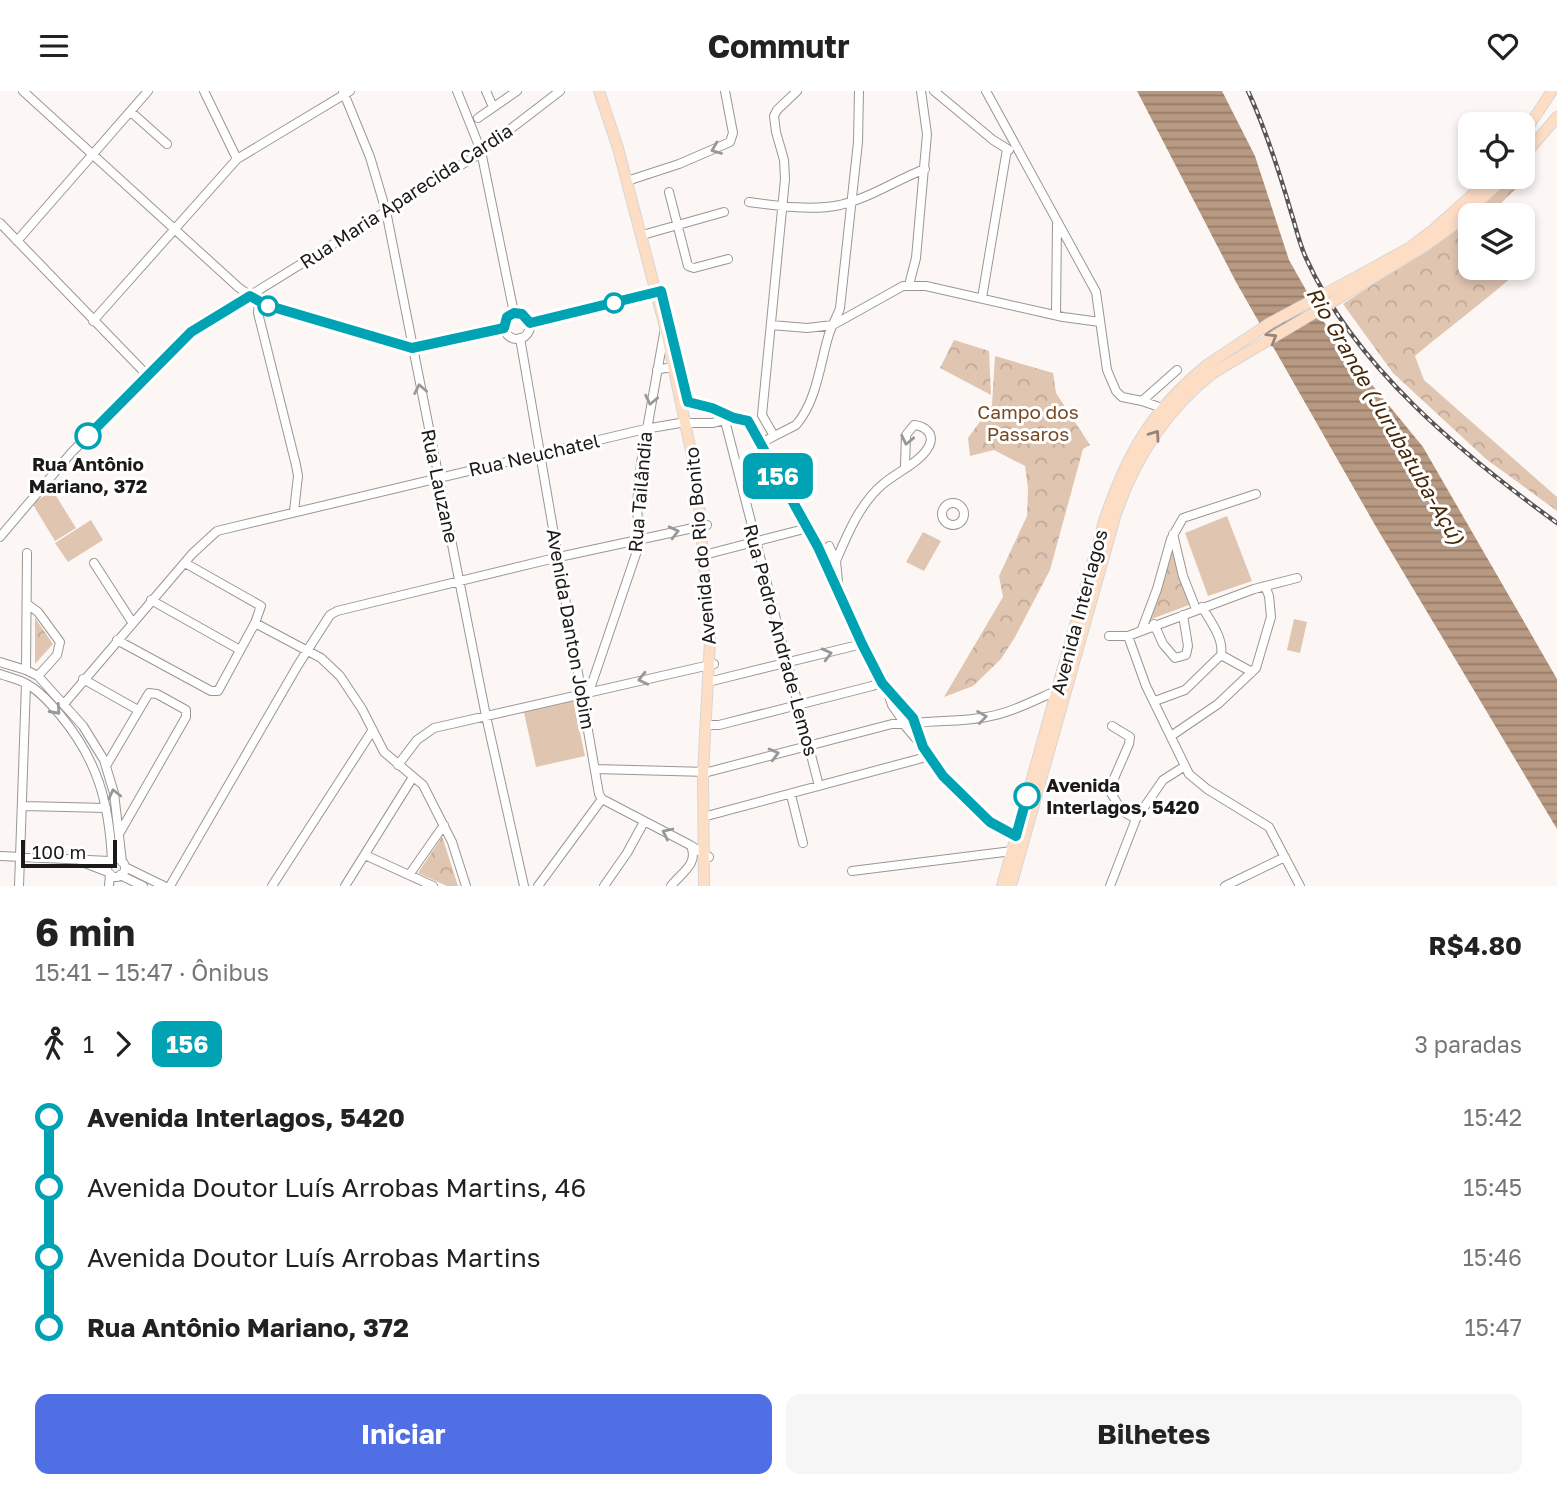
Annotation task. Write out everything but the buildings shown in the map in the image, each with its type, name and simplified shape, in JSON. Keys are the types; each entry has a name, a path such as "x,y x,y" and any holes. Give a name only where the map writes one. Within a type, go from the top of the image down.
{"main road":[{"path":"1535,117 1552,91"},
{"name":"Avenida do Rio Bonito","path":"603,92 646,234 665,327 688,402 690,424"},
{"path":"1535,143 1557,117"},
{"name":"Avenida do Rio Bonito","path":"629,180 701,460 704,526 714,603 706,772 707,886"},
{"path":"1210,369 1409,248 1479,189"},
{"path":"1363,278 1425,246 1454,225 1492,189"},
{"name":"Avenida Interlagos","path":"1012,886 1112,498 1124,464 1162,408 1210,369"},
{"name":"Avenida Interlagos","path":"1002,886 1115,517 1131,473 1171,412 1210,369"}],"street":[{"path":"23,91 174,230 259,302 412,348 504,328"},
{"path":"17,241 148,91"},
{"path":"204,91 237,159"},
{"path":"457,91 481,151 514,313"},
{"path":"486,91 493,107"},
{"path":"478,118 517,91"},
{"name":"Rua Maria Aparecida Cardia","path":"0,537 8,524 63,462 191,332 481,151 560,91"},
{"path":"629,180 679,164 730,142 733,133 725,91"},
{"path":"774,436 762,415 784,160 774,117 777,110 797,91"},
{"path":"760,444 796,425 800,420 813,391 842,299 860,115 859,91"},
{"path":"909,285 916,258 927,134 920,91"},
{"path":"934,91 1007,149 1022,154"},
{"path":"986,91 1096,292 1107,370 1116,391 1122,397 1162,408"},
{"path":"93,321 237,159 346,92"},
{"name":"Rua Lauzane","path":"346,92 386,211 486,716 524,886"},
{"path":"131,112 167,144"},
{"path":"982,298 1007,149"},
{"path":"748,202 827,207 852,201 925,169"},
{"path":"669,192 688,266 694,268 728,259"},
{"path":"646,234 724,212"},
{"path":"1056,315 1057,222"},
{"path":"0,223 147,375"},
{"path":"771,325 807,328 833,325 909,285 926,286 1100,322"},
{"path":"530,323 658,292"},
{"path":"259,302 258,313 298,476 294,511"},
{"path":"514,313 522,314 530,323 529,331 520,338 508,335 504,328 507,317 514,313"},
{"name":"Rua Tailândia","path":"585,693 632,570 639,540 637,504 645,429 665,327"},
{"name":"Avenida Danton Jobim","path":"520,338 602,799"},
{"path":"657,370 667,367 678,372"},
{"path":"1142,401 1177,370"},
{"path":"688,402 696,403 724,417 748,421 762,415"},
{"name":"Rua Neuchatel","path":"64,704 132,622 217,531 645,429 724,417"},
{"name":"Rua Pedro Andrade Lemos","path":"724,417 819,786"},
{"path":"748,421 820,551 892,705 908,723 943,776 990,822 1016,836"},
{"path":"836,562 845,537 876,490 905,466 918,460 928,447 931,441 929,433 922,425 914,425 906,435 905,466"},
{"path":"1142,629 1173,534 1183,518 1256,493"},
{"path":"0,517 8,524"},
{"path":"170,886 324,622 337,611 559,557 704,526"},
{"path":"707,555 808,528"},
{"path":"1155,701 1185,690 1221,655 1222,649 1218,635 1199,608 1183,576 1173,534"},
{"path":"820,551 845,537"},
{"path":"829,546 836,562 839,595"},
{"path":"26,670 27,553"},
{"path":"94,563 132,622"},
{"path":"117,640 211,691 216,692 219,689 262,610 258,603 185,563"},
{"path":"1109,636 1128,636 1199,608 1265,586 1297,579"},
{"path":"1171,736 1219,704 1252,673 1260,659 1271,617 1265,586"},
{"path":"152,600 240,650"},
{"path":"27,604 38,612 60,642 57,656 38,676"},
{"path":"1154,624 1175,658 1183,657 1188,646 1183,615"},
{"path":"256,623 321,658 340,676 356,699 384,752 423,785 444,825 466,886"},
{"path":"1128,636 1146,686 1185,766 1196,781 1266,824 1300,886"},
{"path":"711,682 862,644"},
{"path":"1221,655 1252,673"},
{"path":"0,662 38,676 83,726 106,766 114,793 119,834 122,870 119,886"},
{"path":"398,765 417,740 434,728 712,664"},
{"path":"0,674 26,684 53,706 75,733 99,776 110,838 111,861 107,865 109,886"},
{"path":"83,679 138,710"},
{"path":"708,726 884,683"},
{"path":"19,886 24,806 26,684"},
{"path":"595,769 706,772 892,725 940,719 984,718 1007,713 1063,688"},
{"path":"106,766 147,696 153,693 183,707 186,713 119,834"},
{"path":"1112,726 1130,737 1111,793 1122,811 1136,819"},
{"path":"272,886 372,731"},
{"path":"706,817 930,756"},
{"path":"1110,886 1136,819 1163,781 1185,766"},
{"path":"345,886 413,777"},
{"path":"791,795 803,843"},
{"path":"538,886 602,799 691,845 706,856"},
{"path":"24,806 106,809"},
{"path":"604,886 644,822"},
{"path":"409,875 444,825"},
{"path":"96,860 105,853 110,838"},
{"path":"671,886 690,866 694,856 691,845"},
{"path":"852,871 1012,851"},
{"path":"365,855 433,886"},
{"path":"0,856 111,861 143,886"},
{"path":"1225,886 1285,857"},
{"path":"73,860 109,873 122,870 164,886"},
{"path":"690,866 706,870"}],"green space":[{"path":"1497,189 1516,189 1501,203 1481,203"},
{"path":"1458,223 1458,280 1509,280 1415,356 1424,380 1557,497 1557,511 1486,459 1393,373 1343,304 1435,244"},
{"path":"954,340 989,351 991,395 940,368"},
{"name":"Campo dos Passaros","path":"995,356 1053,373 1056,393 1090,445 1083,449 1050,570 1015,637 1001,659 973,686 944,697 1003,597 999,576 1027,516 1025,466 994,450 970,456 968,438 992,405"},
{"path":"53,491 76,528 55,541 32,503"},
{"path":"1227,516 1252,581 1208,596 1185,533"},
{"path":"91,520 103,540 68,562 55,543"},
{"path":"923,532 941,541 924,571 906,562"},
{"path":"1172,546 1189,605 1149,620"},
{"path":"35,618 53,644 35,664"},
{"path":"1294,619 1307,622 1300,653 1287,650"},
{"path":"573,700 585,756 536,767 523,708"},
{"path":"442,837 458,886 447,886 418,873"}],"water":[{"name":"Rio Grande (Jurubatuba-Açú)","path":"1137,91 1222,91 1255,156 1289,260 1332,336 1423,447 1557,679 1557,829 1375,525 1236,282"}],"railway":[{"path":"1248,91 1272,151 1304,252 1327,298 1353,336 1382,372 1449,438 1557,523"}],"bus line":[{"name":"156","path":"88,436 191,332 250,296 266,305 400,347 412,348 504,328 507,317 514,313 526,316 530,323 661,291 688,402 748,421 818,547 882,683 913,718 913,725 923,747 943,776 990,822 1016,836 1027,796"}],"place":[{"name":"Rua Antônio Mariano, 372","path":"88,436"},
{"name":"Avenida Interlagos, 5420","path":"1027,796"}]}
